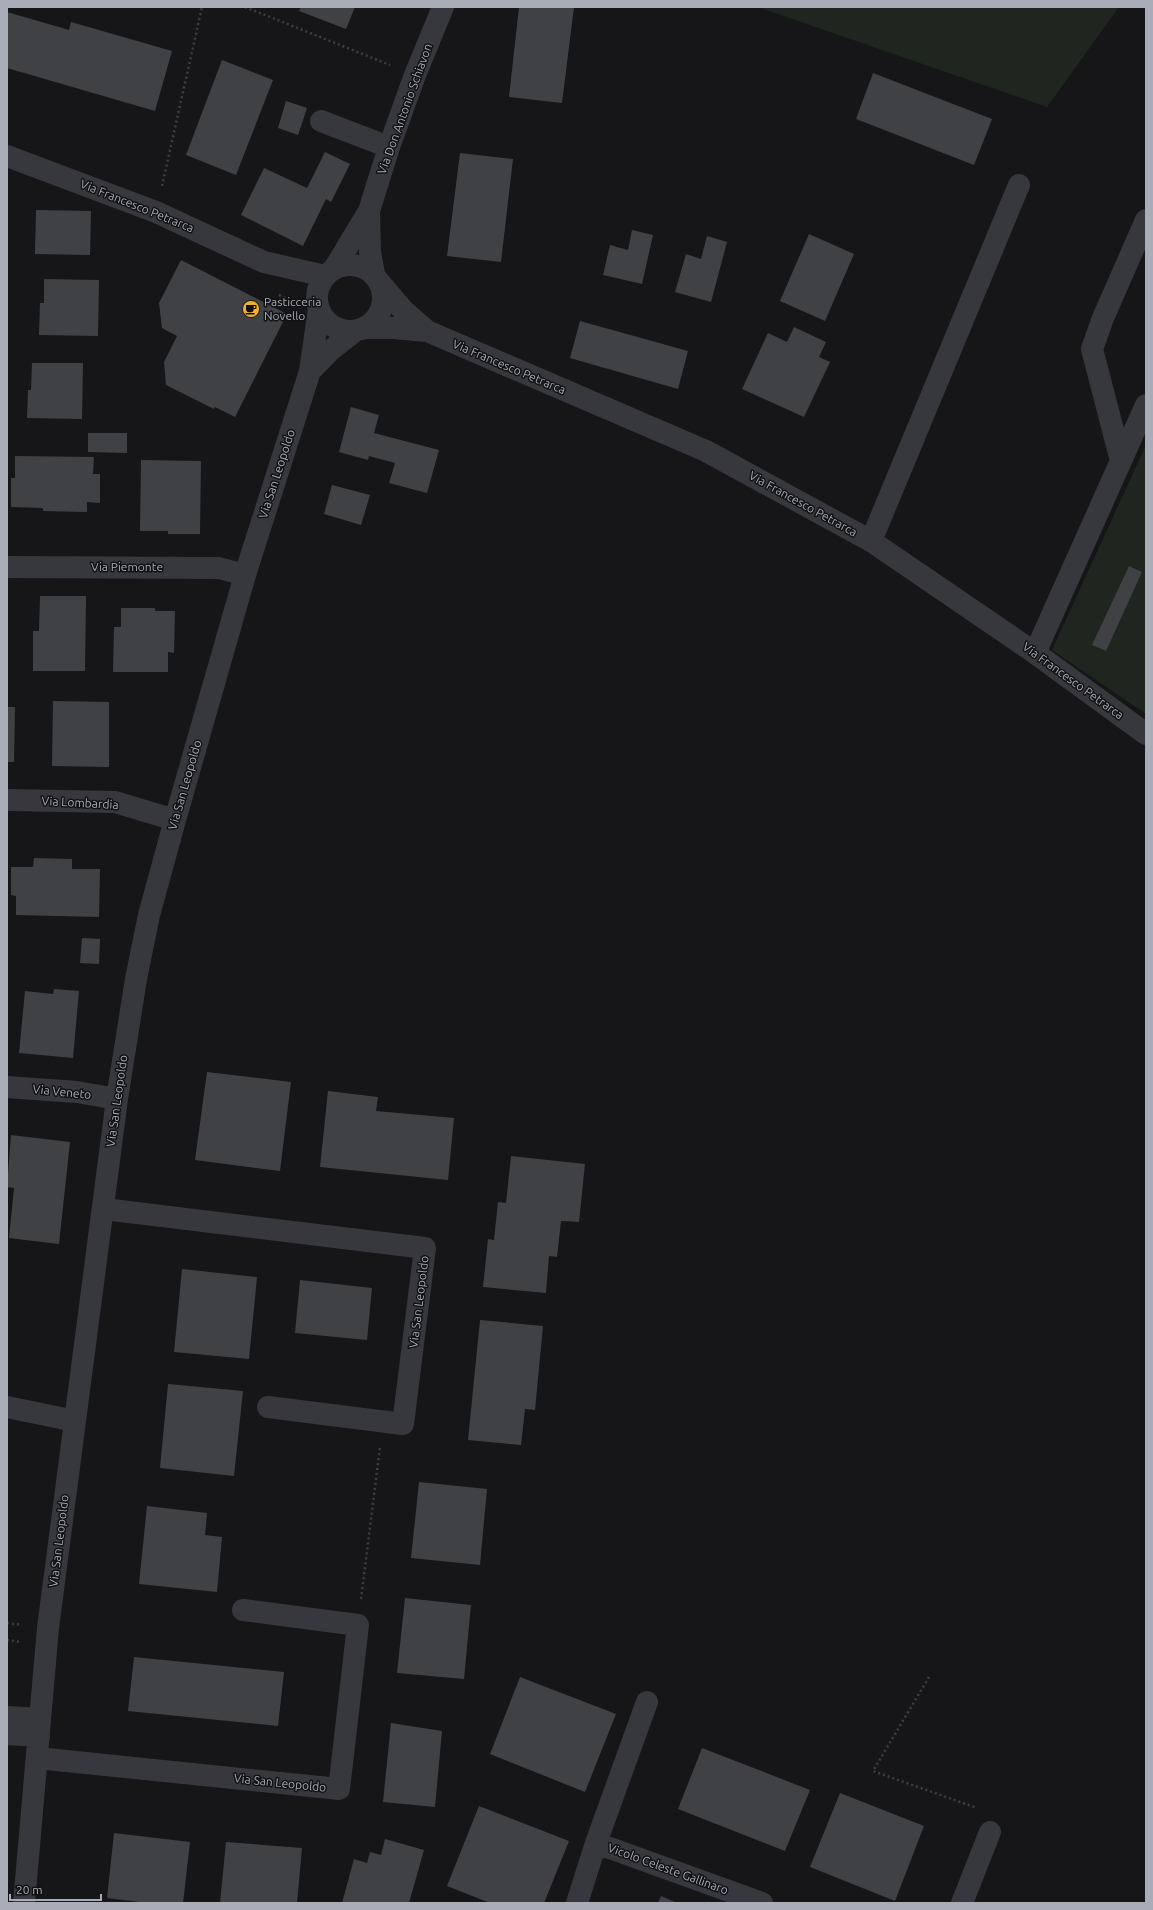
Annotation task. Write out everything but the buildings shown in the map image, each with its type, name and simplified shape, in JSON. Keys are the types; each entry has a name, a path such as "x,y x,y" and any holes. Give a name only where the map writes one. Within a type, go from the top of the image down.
{"street":[{"name":"Via Don Antonio Schiavon","path":"330,273 369,211 389,147 415,75 443,7"},
{"path":"321,121 389,147"},
{"name":"Via Francesco Petrarca","path":"7,156 156,212 264,262 318,305"},
{"path":"872,541 1019,185"},
{"name":"Via Don Antonio Schiavon","path":"369,211 370,252 377,279"},
{"path":"1121,461 1092,349 1103,318 1146,220"},
{"name":"Via Francesco Petrarca","path":"264,262 330,273"},
{"path":"344,265 355,265 366,268 377,279 383,293 383,304 380,314 373,322 360,329 344,331 334,327 322,316 318,305 320,285 330,273 344,265"},
{"name":"Via Francesco Petrarca","path":"377,279 403,310 427,332"},
{"name":"Via San Leopoldo","path":"24,1903 48,1628 104,1209 117,1099 136,979 144,936 175,820 245,575 310,371 318,305"},
{"name":"Via Francesco Petrarca","path":"360,329 393,328 427,332 706,451 872,541 1034,653 1146,734"},
{"name":"Via San Leopoldo","path":"310,371 331,350 360,329"},
{"path":"1034,653 1146,405"},
{"name":"Via Piemonte","path":"7,567 219,568 245,575"},
{"name":"Via Lombardia","path":"7,800 115,802 175,820"},
{"name":"Via Veneto","path":"7,1087 77,1092 117,1099"},
{"name":"Via San Leopoldo","path":"104,1209 425,1248 403,1424 268,1407"},
{"path":"7,1407 75,1421"},
{"path":"243,1610 358,1625"},
{"name":"Via San Leopoldo","path":"37,1758 339,1789 358,1625"},
{"name":"Vicolo Celeste Gallinaro","path":"577,1903 596,1843 647,1702"},
{"path":"7,1717 39,1728"},
{"path":"7,1734 39,1728"},
{"path":"962,1903 990,1832"},
{"name":"Vicolo Celeste Gallinaro","path":"596,1843 762,1903"}],"path":[{"path":"156,212 202,7"},
{"path":"245,7 415,75"},
{"path":"274,292 296,303"},
{"path":"358,1625 383,1422"},
{"path":"929,1677 873,1770 982,1809 990,1832"}],"shaded area":[{"path":"758,7 1119,7 1047,107"},
{"path":"1146,445 1146,714 1052,650"}],"place":[{"name":"Pasticceria Novello","path":"251,309"}]}
